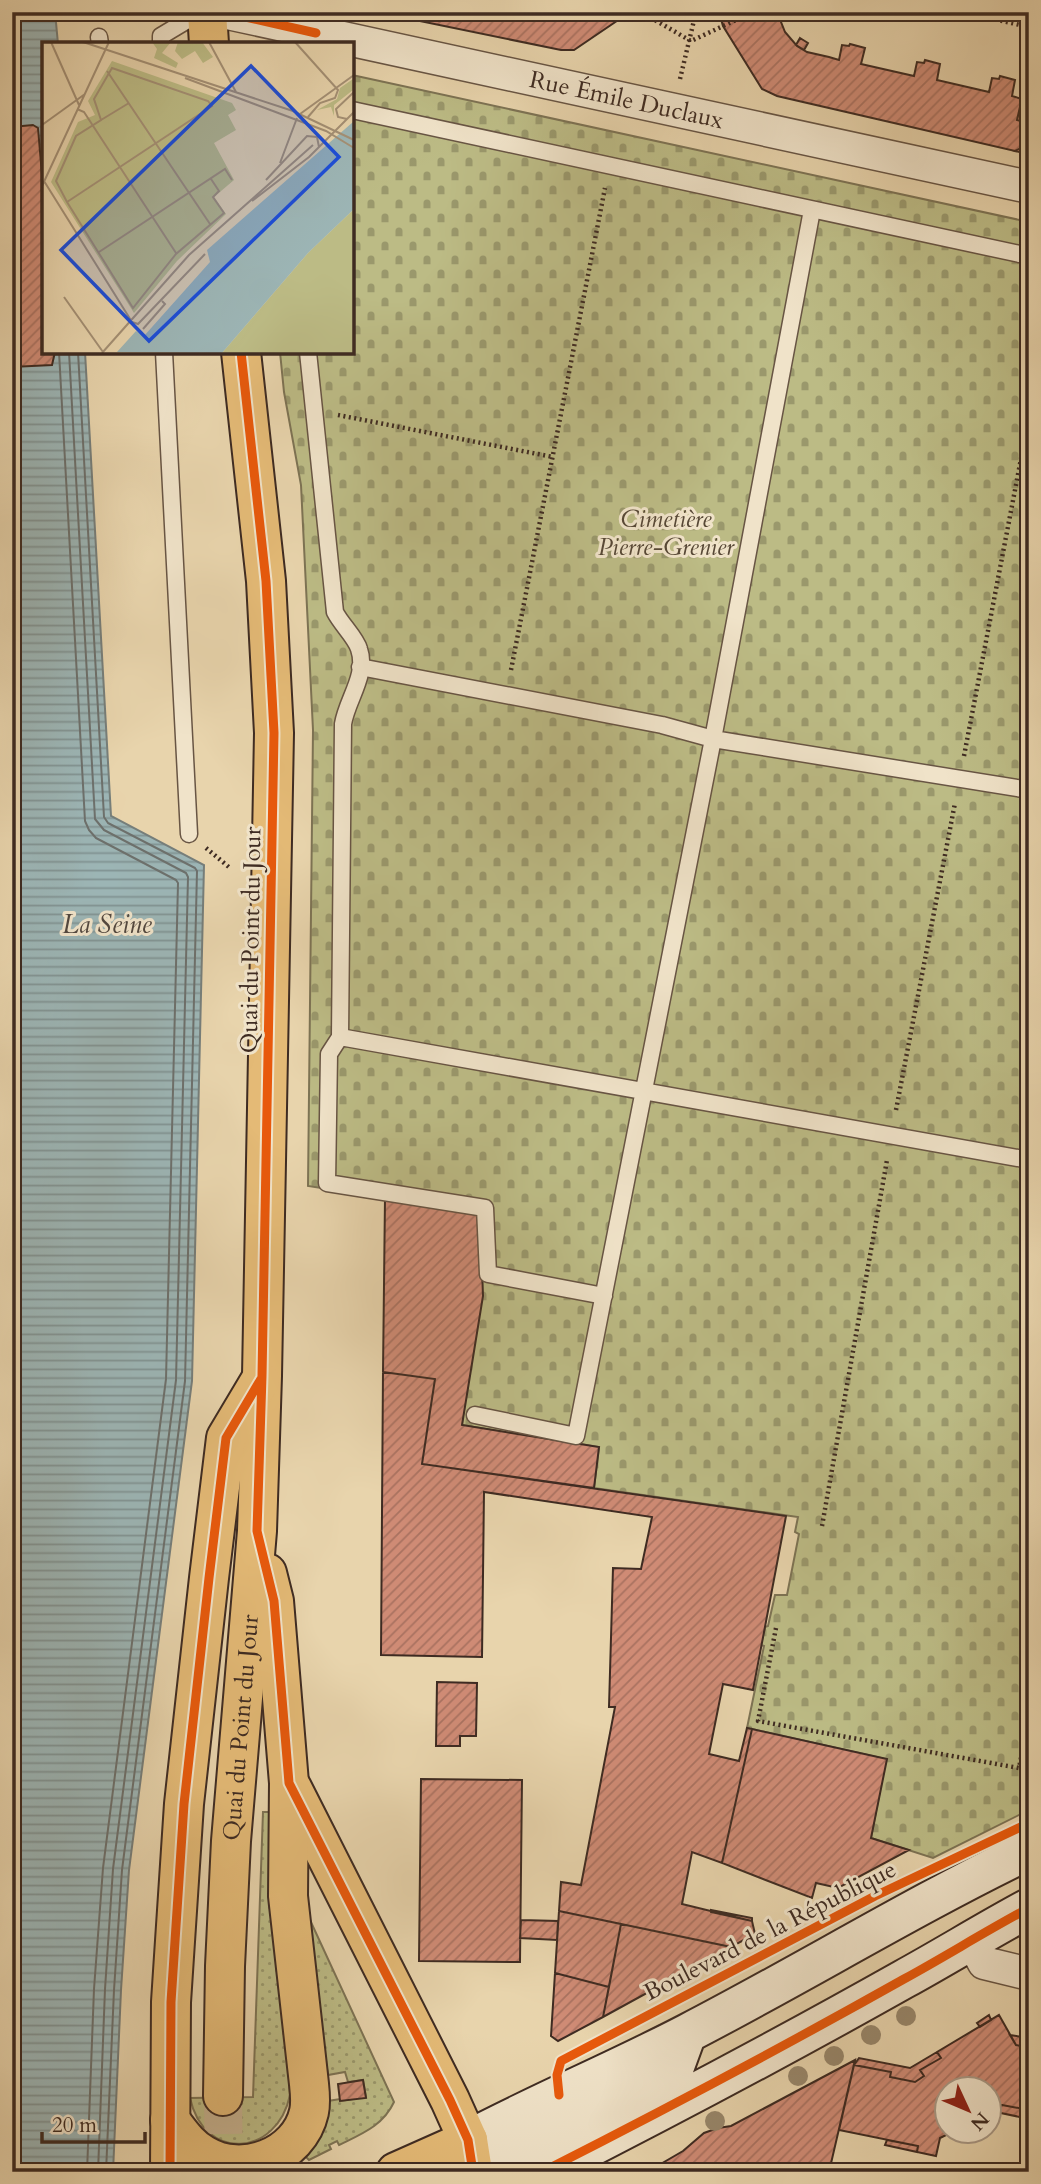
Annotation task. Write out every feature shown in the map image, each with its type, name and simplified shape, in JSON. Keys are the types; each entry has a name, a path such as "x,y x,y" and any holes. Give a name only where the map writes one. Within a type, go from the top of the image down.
{"main road":[{"path":"207,12 209,42"},
{"name":"Quai du Point du Jour","path":"223,2096 231,1841 257,1531 274,733 266,581 241,354"},
{"path":"170,2172 171,2002 184,1804 214,1540 226,1438 262,1376"},
{"path":"170,2120 188,2143 203,2155 224,2163 247,2166 281,2152 297,2136 307,2119 310,2102 288,1896 289,1783 274,1601 257,1531"},
{"path":"289,1783 476,2161"},
{"name":"Boulevard de la République","path":"396,2172 476,2161 525,2110 687,2034 967,1880 1029,1850"},
{"path":"971,1939 982,1910 1029,1882"},
{"path":"542,2172 894,1985 1029,1908"}],"street":[{"name":"Rue Émile Duclaux","path":"223,12 1029,187"},
{"path":"971,1939 984,1964 1029,1974"}],"lane":[{"path":"162,42 161,36 201,12"},
{"path":"354,110 1029,256"},
{"path":"474,1415 576,1436 713,739 812,210"},
{"path":"164,354 190,834"},
{"path":"308,354 335,612 359,649 360,667 355,690 348,702 342,724 340,1037 329,1054 327,1182 485,1208 488,1274 604,1296"},
{"path":"360,667 507,693 662,725 713,739 1029,790"},
{"path":"340,1037 1029,1160"}],"path":[{"path":"641,12 691,41"},
{"path":"671,110 691,41 696,12"},
{"path":"691,41 753,12"},
{"path":"963,12 1029,27"},
{"path":"507,693 609,166"},
{"path":"314,411 553,457"},
{"path":"822,1526 891,1135 1029,417"},
{"path":"776,1628 758,1721 1019,1768 1029,1717"}],"green space":[{"name":"Cimetière Pierre-Grenier","path":"354,75 1029,222 1029,1810 933,1858 871,1838 886,1759 747,1728 764,1646 761,1645 765,1627 768,1626 775,1595 787,1595 799,1534 795,1532 798,1517 594,1488 599,1447 462,1425 480,1213 308,1186 313,730 301,485 284,392 280,354 354,354"},
{"path":"263,1812 271,1812 290,2095 283,2116 271,2131 256,2140 240,2144 224,2142 210,2133 198,2119 190,2098 253,2097"},
{"path":"310,1920 394,2102 384,2117 371,2128 339,2145 337,2141 329,2145 331,2149 309,2160 304,2155 328,2101 366,2097 363,2080 348,2082 345,2072 328,2075 305,1922"}],"water":[{"name":"La Seine","path":"12,12 55,12 58,42 42,42 42,354 85,354 111,816 204,865 192,1381 129,1870 113,2172 12,2172"}],"building":[{"path":"376,12 630,12 574,50 561,50"},
{"path":"719,12 777,12 785,32 797,46 807,52 839,60 842,45 850,44 865,48 861,64 914,76 917,62 924,63 925,60 940,64 937,80 989,92 992,78 999,79 1000,76 1015,80 1012,96 1022,99 1017,120 1028,123 1023,147 1015,151 777,96 762,89 723,26"},
{"path":"800,38 808,43 804,50 796,45"},
{"path":"1024,89 1029,90 1029,143 1025,142 1028,123 1017,120"},
{"path":"33,125 38,128 42,175 42,354 55,354 52,365 12,367 12,127"},
{"path":"1025,142 1029,143 1029,154 1015,151 1023,147"},
{"path":"385,1198 480,1213 483,1296 462,1425 599,1447 594,1488 422,1464 435,1379 383,1372"},
{"path":"383,1372 435,1379 422,1464 786,1516 753,1690 723,1684 709,1754 739,1761 747,1728 752,1729 722,1863 692,1852 682,1904 752,1921 755,1934 731,1947 559,1911 561,1882 581,1885 615,1707 609,1707 613,1568 641,1569 652,1517 484,1492 482,1657 381,1655"},
{"path":"437,1682 477,1683 476,1736 460,1736 460,1746 436,1746"},
{"path":"752,1729 887,1759 871,1838 909,1850 838,1888 816,1883 812,1898 722,1863"},
{"path":"421,1779 522,1780 520,1962 419,1961"},
{"path":"559,1911 621,1924 609,1987 555,1973"},
{"path":"711,1912 752,1918 752,1921"},
{"path":"521,1920 558,1921 557,1940 520,1938"},
{"path":"621,1924 731,1947 603,2017"},
{"path":"555,1973 609,1987 603,2017 558,2041 551,2036"},
{"path":"989,2015 991,2020 980,2027 977,2023"},
{"path":"999,2015 1016,2045 1029,2048 1029,2110 1002,2105 1002,2076 932,2076 932,2146 938,2146 936,2156 917,2152 918,2146 839,2130 854,2065 891,2072 890,2077 915,2082 924,2076 920,2070 941,2058 937,2052"},
{"path":"1010,2035 1029,2038 1029,2048 1016,2045"},
{"path":"937,2052 941,2058 920,2070 924,2076 915,2082 890,2077 891,2072 854,2065 859,2058 910,2068"},
{"path":"855,2060 829,2172 647,2172 683,2151 704,2133 731,2126"},
{"path":"363,2080 366,2098 340,2101 338,2084"},
{"path":"1002,2105 1029,2110 1029,2119 1002,2113"},
{"path":"887,2140 918,2146 917,2152 885,2145"}],"tunnel":[{"path":"223,2096 224,2172"}],"cycle path":[{"path":"223,12 316,33"},
{"path":"241,354 266,581 274,733 257,1531 274,1601 289,1783 450,2100 468,2140 473,2172"},
{"path":"170,2172 171,2002 184,1804 209,1578 226,1438 261,1379"},
{"path":"559,2095 557,2075 561,2061 875,1896 1029,1823"},
{"path":"542,2172 769,2053 1029,1908"}]}
